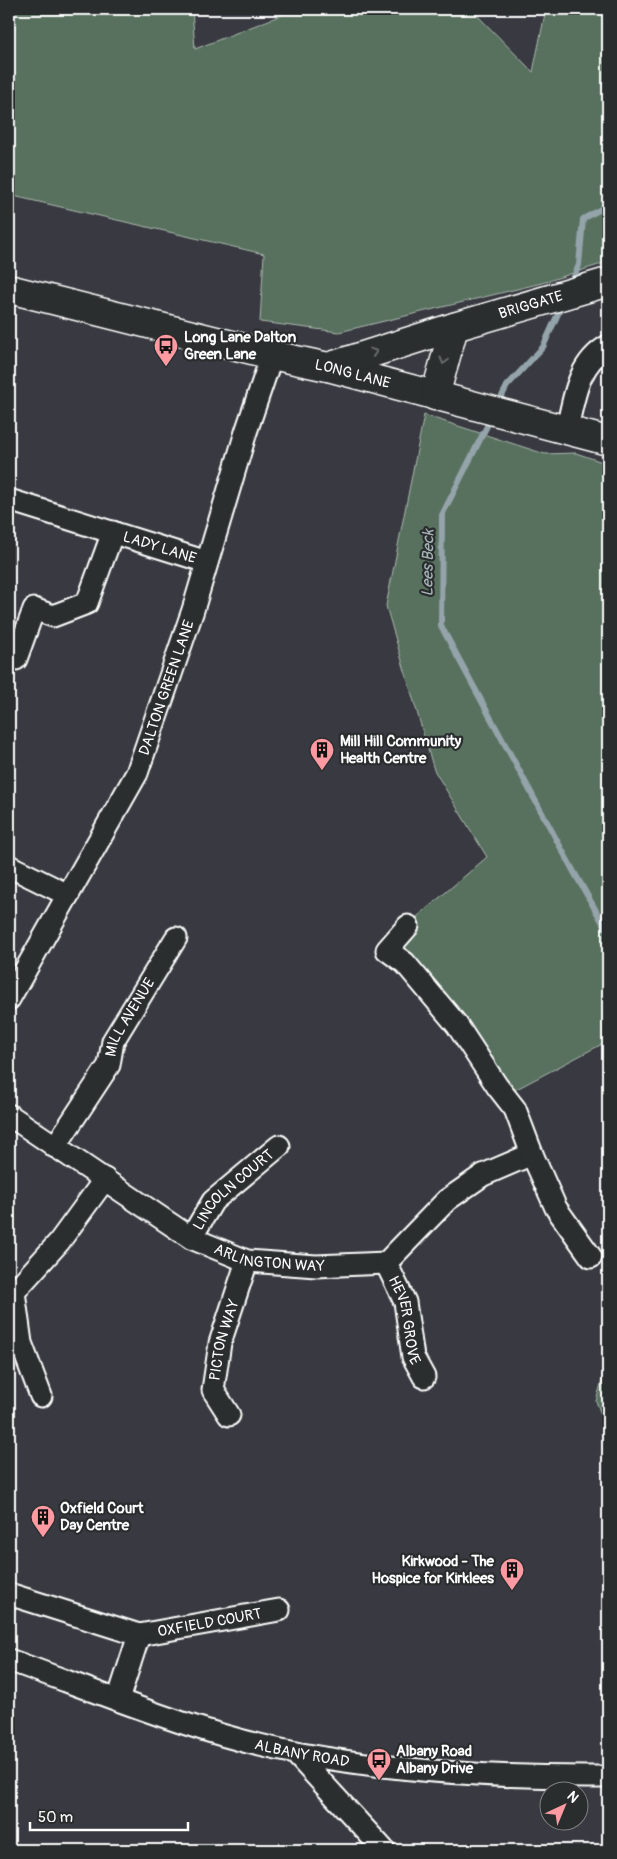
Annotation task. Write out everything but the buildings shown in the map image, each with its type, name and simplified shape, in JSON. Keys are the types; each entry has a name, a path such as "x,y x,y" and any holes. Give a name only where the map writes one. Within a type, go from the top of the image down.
{"street":[{"name":"BRIGGATE","path":"328,367 454,327 608,282"},
{"name":"LONG LANE","path":"9,289 272,355 328,367 608,441"},
{"path":"447,400 454,327"},
{"path":"567,429 577,382 596,353 608,346"},
{"name":"DALTON GREEN LANE","path":"9,998 137,773 193,610 272,355"},
{"name":"LADY LANE","path":"9,500 207,562"},
{"name":"LADY LANE","path":"16,659 34,609 53,616 88,603 113,532"},
{"path":"9,866 68,894"},
{"path":"408,926 387,950 405,963 457,1025 497,1086 516,1109 532,1154 556,1208 591,1257"},
{"name":"MILL AVENUE","path":"55,1147 109,1065 113,1041 176,938"},
{"name":"ARLINGTON WAY","path":"9,1115 191,1238 247,1262 316,1266 386,1264"},
{"name":"LINCOLN COURT","path":"191,1238 214,1201 279,1146"},
{"path":"386,1264 447,1200 483,1175 532,1154"},
{"path":"41,1396 21,1343 11,1291 59,1242 105,1179"},
{"name":"PICTON WAY","path":"229,1415 213,1390 220,1343 247,1262"},
{"name":"HEVER GROVE","path":"386,1264 405,1302 413,1357 424,1377"},
{"name":"OXFIELD COURT","path":"9,1594 139,1635 279,1610"},
{"name":"OXFIELD COURT","path":"118,1700 139,1635"},
{"name":"ALBANY ROAD","path":"9,1660 191,1726 295,1753 386,1766 543,1778 608,1777"},
{"path":"295,1753 384,1850"}],"green space":[{"path":"9,9 192,9 195,49 297,9 471,9 533,72 546,9 608,9 608,262 542,283 339,332 260,322 264,254 9,195"},
{"path":"424,415 545,454 576,453 608,464 608,1051 604,1043 509,1093 395,948 411,922 487,857 434,770 386,606"},
{"path":"608,1360 608,1433 596,1401"}],"waterway":[{"name":"Lees Beck","path":"571,284 579,265 583,219 608,205"},
{"name":"Lees Beck","path":"498,404 507,386 543,347 562,305"},
{"name":"Lees Beck","path":"491,418 442,515 441,626 608,932"}],"place":[{"name":"Long Lane Dalton Green Lane","path":"166,367"},
{"name":"Mill Hill Community Health Centre","path":"322,771"},
{"name":"Oxfield Court Day Centre","path":"43,1538"},
{"name":"Kirkwood - The Hospice for Kirklees","path":"512,1591"},
{"name":"Albany Road Albany Drive","path":"379,1781"}]}
